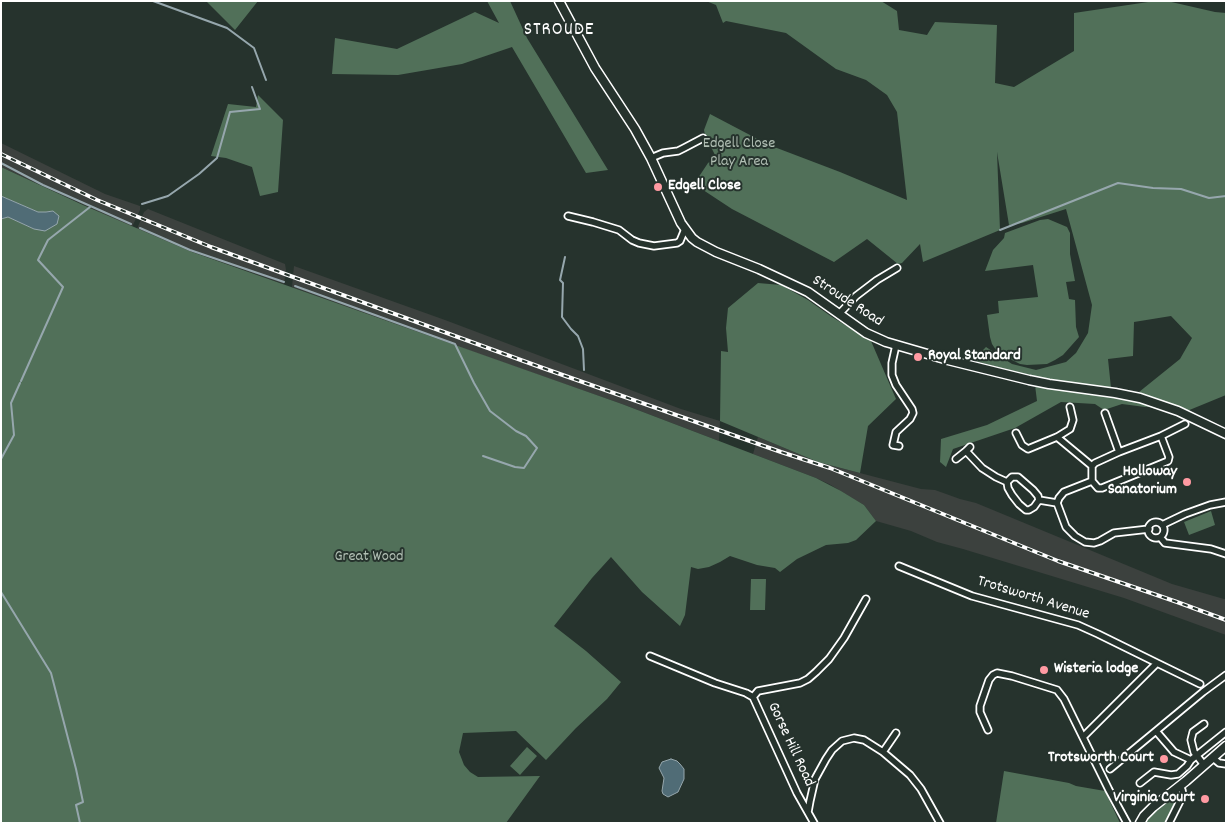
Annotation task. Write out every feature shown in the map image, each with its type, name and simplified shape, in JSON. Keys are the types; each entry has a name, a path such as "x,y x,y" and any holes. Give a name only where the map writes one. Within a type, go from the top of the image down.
{"street":[{"name":"Stroude Road","path":"559,1 607,87 626,112 651,158 678,217 692,238 716,252 759,269 808,292 866,333 878,339 961,364 1049,384 1140,398 1184,414 1226,434"},
{"path":"651,158 663,153 678,151 703,138"},
{"path":"568,216 619,230 632,240 654,246 675,244 692,238"},
{"path":"680,241 685,229"},
{"path":"840,313 856,296 897,268"},
{"path":"896,345 891,372 896,385 911,406 913,413 910,419 896,432 893,445 899,446"},
{"path":"1016,433 1022,445 1028,449 1057,437 1070,429 1073,420 1070,407"},
{"path":"1105,413 1119,452"},
{"path":"1092,466 1099,461 1161,436 1185,424"},
{"path":"1092,466 1092,481 1098,488 1102,488 1168,461 1169,457 1161,436"},
{"path":"1057,437 1092,466"},
{"path":"956,459 968,449 982,468 1007,482"},
{"path":"1007,482 1012,478 1018,477 1033,490 1040,500"},
{"path":"1092,481 1064,492 1057,503 1066,527 1075,536 1091,543 1114,534 1149,529 1153,523 1162,525 1210,505 1226,502"},
{"path":"1007,482 1012,495 1026,510 1034,507 1040,500"},
{"path":"1040,500 1057,503"},
{"path":"1149,529 1151,536 1155,538 1160,537 1164,532 1162,525"},
{"path":"1160,537 1165,543 1211,549 1226,554"},
{"name":"Trotsworth Avenue","path":"899,566 972,596 1078,625 1200,684"},
{"path":"752,697 758,692 800,683 808,679 829,659 844,638 866,598"},
{"name":"Gorse Hill Road","path":"650,656 752,697 797,793 814,823"},
{"path":"1083,737 1157,663"},
{"path":"988,730 980,712 980,706 989,680 993,675 998,673 1012,676 1057,690 1064,699 1127,823"},
{"path":"1110,769 1226,674"},
{"path":"1204,724 1194,732 1191,738 1192,746 1204,765"},
{"path":"1156,731 1174,752 1191,760"},
{"path":"1140,783 1154,772 1171,775 1178,774 1191,760 1226,732"},
{"path":"884,752 896,734"},
{"path":"808,812 812,790 826,759 839,743 854,738 864,740 884,752 904,770 916,782 940,823"},
{"path":"1140,823 1153,807 1180,787 1226,746"},
{"path":"1212,758 1219,763 1226,764"},
{"path":"1169,823 1183,796 1180,787"}],"shaded area":[{"path":"1,143 105,194 140,206 132,227 1,167"},
{"path":"148,209 285,264 284,284 192,252 137,229 144,212"},
{"path":"294,266 445,320 681,409 720,421 719,441 622,404 292,287"},
{"path":"758,437 818,462 921,489 935,490 976,503 1172,584 1226,599 1226,635 1124,598 937,542 911,531 876,521 864,505 829,484 753,454"}],"green space":[{"path":"206,1 258,1 235,30"},
{"path":"487,1 510,1 527,38 608,170 586,173 512,47 462,64 398,75 332,74 335,38 397,49 475,12 499,23"},
{"name":"Edgell Close Play Area","path":"706,1 881,1 897,11 899,30 927,35 935,22 997,25 995,83 1014,87 1074,51 1074,13 1155,1 1167,1 1226,13 1226,395 1187,411 1139,392 1180,359 1192,338 1171,316 1134,322 1133,356 1108,359 1111,388 1039,379 976,361 979,354 986,347 1012,364 1036,370 1066,362 1076,353 1088,333 1092,305 1066,209 1022,223 1009,225 997,152 1000,230 923,262 920,244 902,263 898,264 867,239 834,262 732,209 694,184 708,163 716,157 704,130 710,114 769,145 907,200 897,112 887,95 866,80 836,69 786,33 726,21 723,23 716,5"},
{"path":"258,95 283,120 278,192 260,196 252,167 226,158 211,156 228,104 256,107"},
{"name":"Great Wood","path":"1,167 192,252 622,404 816,478 864,505 876,521 856,540 848,543 826,545 797,559 780,572 775,568 757,565 730,556 709,567 698,569 691,567 685,615 680,626 642,592 611,557 554,626 621,682 607,699 546,760 516,731 463,733 459,752 464,765 478,777 540,776 506,823 1,823 1,219 8,217 34,229 53,211 38,212 1,196"},
{"path":"1048,219 1067,227 1070,233 1070,254 1075,281 1066,282 1069,299 1075,300 1076,327 1079,337 1063,355 1047,364 1020,364 996,350 990,337 987,315 999,313 998,301 1038,297 1033,265 985,271 993,250 1004,238 1005,233 1040,220"},
{"path":"758,283 781,285 808,300 863,336 868,337 871,341 896,399 868,426 860,473 818,462 720,421 721,351 728,352 726,328 728,308"},
{"path":"1035,385 1081,393 1126,397 1157,406 1145,407 1122,404 1104,410 1095,404 1061,402 1015,428 953,449 946,467 940,462 941,439 987,425 1037,401"},
{"path":"1211,511 1215,525 1189,535 1184,522"},
{"path":"751,579 766,579 765,610 750,610"},
{"path":"527,747 537,756 520,775 510,766"},
{"path":"1004,771 1105,791 1120,823 996,823"},
{"path":"1174,795 1177,795 1178,799 1165,823 1145,823 1154,810"}],"water":[{"path":"1,196 38,212 53,211 59,216 57,224 45,231 34,229 8,217 1,219"},
{"path":"671,759 677,761 684,769 684,779 678,792 668,797 662,791 664,778 659,768 662,762"}],"waterway":[{"path":"153,1 227,28 254,48 266,80"},
{"path":"142,204 168,196 199,174 217,158 230,112 260,109 252,87"},
{"path":"1,163 43,185 131,224"},
{"path":"1000,230 1118,183 1153,188 1181,189 1209,198 1226,196"},
{"path":"21,381 63,287 38,260 48,240 90,207"},
{"path":"140,228 190,250 284,282"},
{"path":"565,257 560,280 563,283 562,317 578,336 583,349 584,370"},
{"path":"295,286 455,344 490,411 516,431 526,436 537,448 524,468 515,467 483,456"},
{"path":"1,459 14,435 11,403 20,383"},
{"path":"1,592 51,673 83,802 76,805 80,823"}],"railway":[{"path":"1,154 97,200 211,247 540,367 830,468 1058,561 1226,620"}],"place":[{"name":"Edgell Close","path":"658,187"},
{"name":"Royal Standard","path":"918,357"},
{"name":"Holloway Sanatorium","path":"1187,482"},
{"name":"Wisteria lodge","path":"1044,670"},
{"name":"Trotsworth Court","path":"1164,759"},
{"name":"Virginia Court","path":"1205,799"}],"district":[{"name":"STROUDE","path":"559,31"}]}
